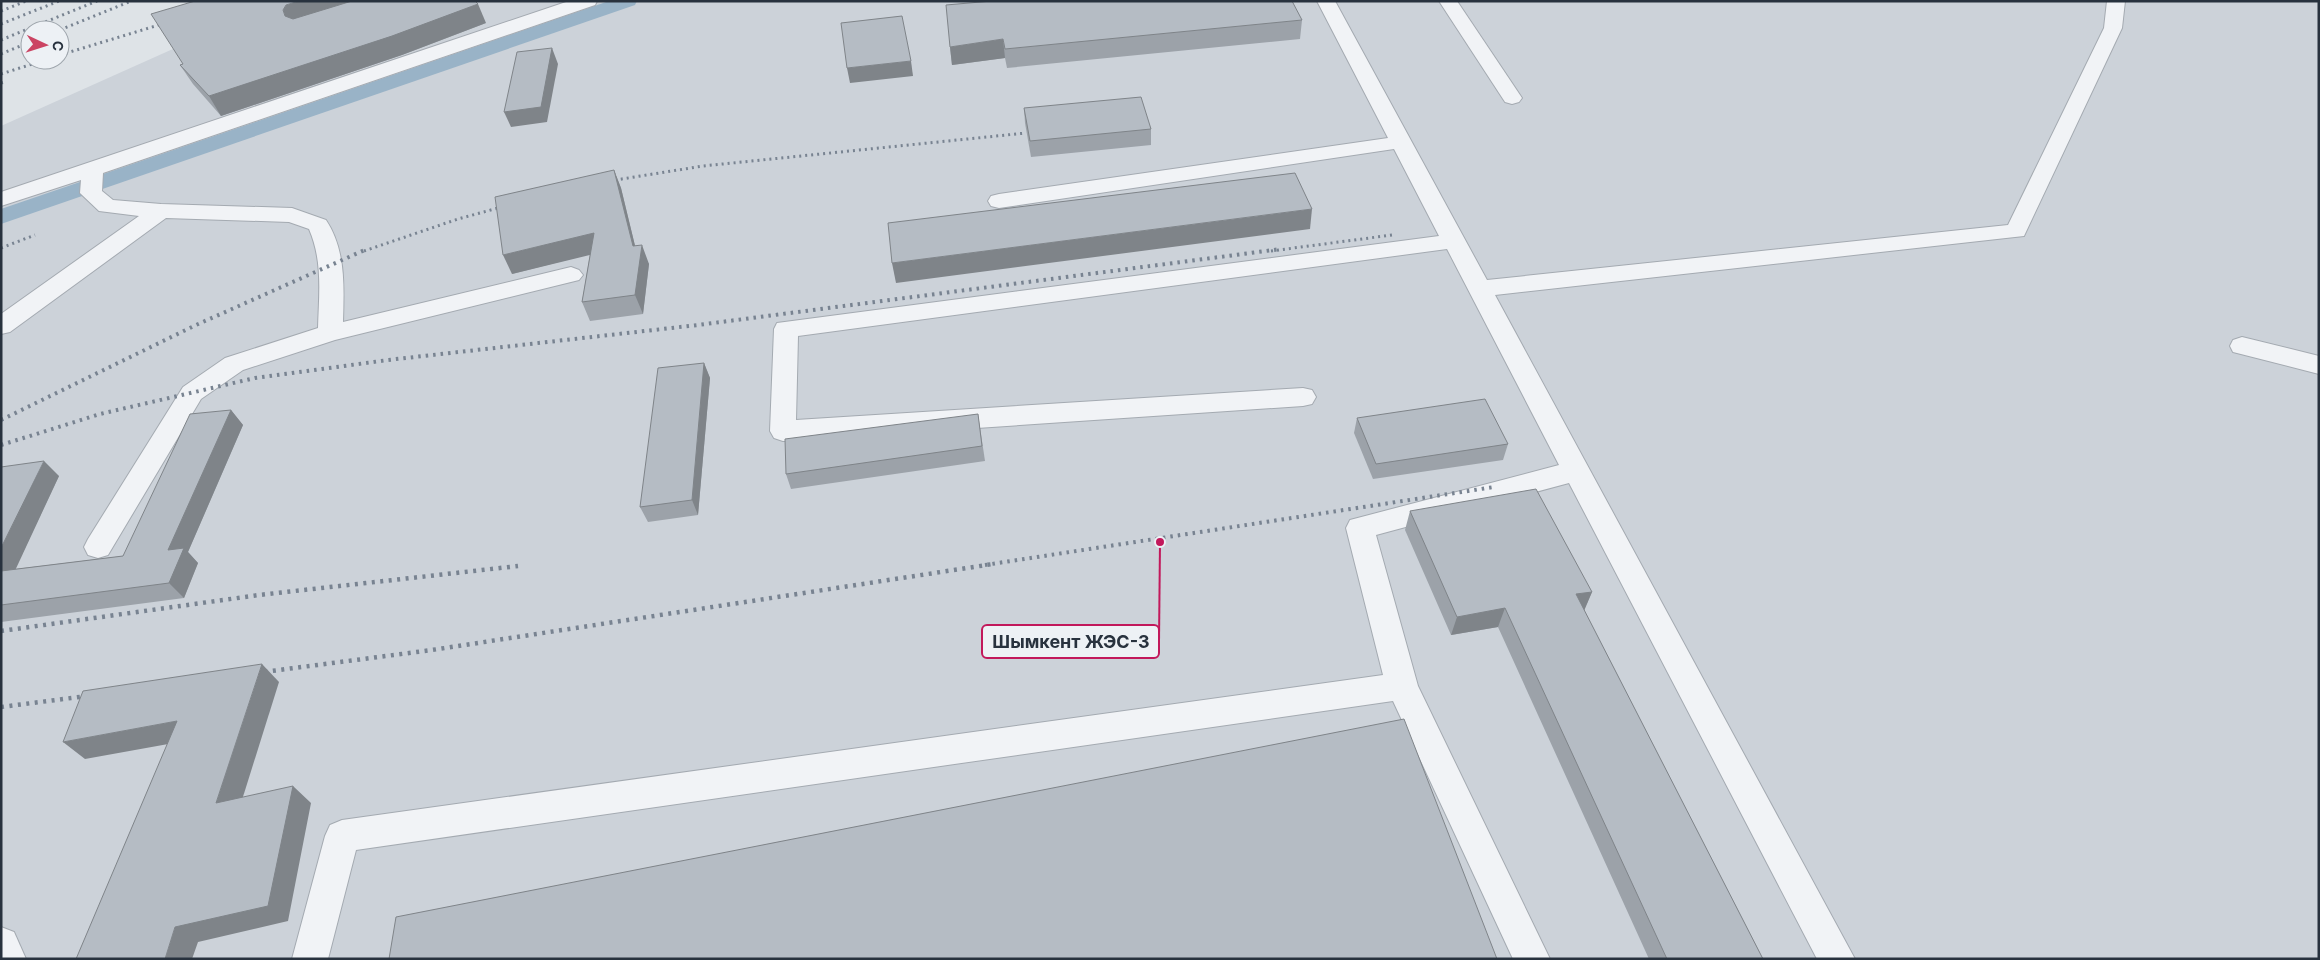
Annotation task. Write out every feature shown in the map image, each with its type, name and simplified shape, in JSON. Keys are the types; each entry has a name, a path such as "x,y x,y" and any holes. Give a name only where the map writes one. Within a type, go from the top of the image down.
{"street":[{"path":"1,199 588,1"},
{"path":"1326,1 1837,959"},
{"path":"1448,1 1512,98"},
{"path":"1480,289 2016,231 2113,28 2116,1"},
{"path":"999,201 1402,142"},
{"path":"92,169 91,193 107,206 161,211 292,215 318,225 326,239 332,265 330,333"},
{"path":"1,326 161,211"},
{"path":"1303,397 783,431 786,329 1455,240"},
{"path":"98,547 192,393 234,364 330,333 571,275"},
{"path":"2242,346 2319,365"},
{"path":"1532,959 1402,686 1360,528 1577,471"},
{"path":"310,959 342,836 1402,686"},
{"path":"1,946 8,959"}],"shaded area":[{"path":"280,1 2319,1 2319,959 1,959 1,126"}],"building":[{"path":"195,1 299,1 286,5 283,10 285,16 293,19 352,1 475,1 478,4 392,36 209,96 180,65 183,64 151,14"},
{"path":"992,1 1292,1 1302,20 1005,49 1003,39 950,47 946,5"},
{"path":"902,16 911,61 847,68 841,23"},
{"path":"552,48 541,107 504,112 517,52"},
{"path":"1141,97 1151,129 1030,141 1024,108"},
{"path":"614,170 633,246 642,245 635,295 582,302 594,233 503,255 495,197"},
{"path":"1295,173 1312,209 892,263 888,223"},
{"path":"704,363 692,500 640,507 658,368"},
{"path":"1485,399 1508,444 1376,464 1357,418"},
{"path":"231,410 168,550 184,548 169,583 1,605 1,571 123,556 190,414"},
{"path":"978,414 982,446 786,474 785,439"},
{"path":"44,461 1,548 1,467"},
{"path":"1536,489 1592,592 1576,594 1763,959 1667,959 1505,608 1457,617 1410,511"},
{"path":"262,664 216,803 293,786 268,906 175,927 165,959 76,959 177,721 63,742 83,691"},
{"path":"1404,719 1497,959 389,959 396,917"}],"waterway":[{"path":"1,217 628,1"}],"railway":[{"path":"1,11 26,1"},
{"path":"1,24 59,1"},
{"path":"1,40 97,1"},
{"path":"70,26 131,1"},
{"path":"70,52 172,21"},
{"path":"1,54 20,46"},
{"path":"1,74 20,68"},
{"path":"1,83 5,82"},
{"path":"603,182 703,166 1026,133"},
{"path":"364,251 458,219 509,205"},
{"path":"1,248 35,235"},
{"path":"1271,251 1392,235"},
{"path":"1,420 196,325 367,249"},
{"path":"1,445 100,414 255,378 388,360 698,325 1281,249"},
{"path":"985,565 1494,487"},
{"path":"256,673 432,650 993,564"},
{"path":"1,631 259,595 518,566"},
{"path":"1,707 95,695"}],"place":[{"name":"Шымкент ЖЭС-3","path":"1160,542"}]}
